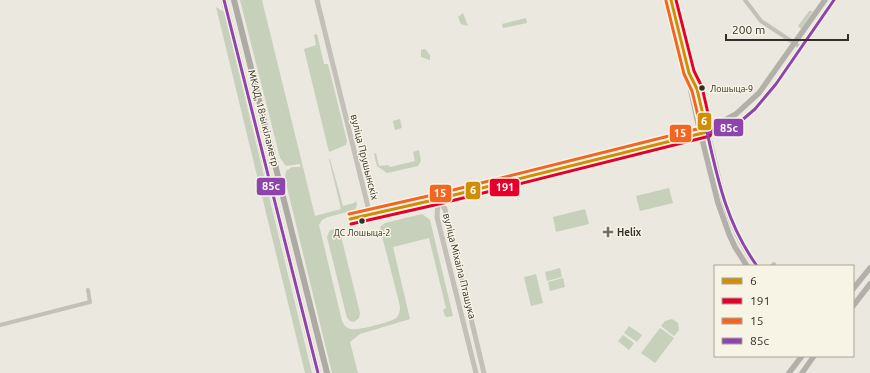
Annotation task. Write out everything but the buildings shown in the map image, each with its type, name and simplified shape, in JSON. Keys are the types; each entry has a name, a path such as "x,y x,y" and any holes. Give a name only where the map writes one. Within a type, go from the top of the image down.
{"highway":[{"name":"МКАД, 18-ы кіламетр","path":"224,0 318,373"},
{"name":"МКАД, 18-ы кіламетр","path":"234,0 327,373"}],"main road":[{"path":"671,0 689,73 691,91 724,201 741,244 756,265"},
{"path":"704,133 736,114 759,93 825,0"},
{"path":"704,133 719,133 741,121 755,110 776,84 800,47 834,0"},
{"path":"704,133 718,203 723,220 735,247 746,265"},
{"path":"854,289 870,268"},
{"path":"854,305 870,284"},
{"path":"789,373 801,357"},
{"path":"802,373 813,357"}],"street":[{"name":"вуліца Прушынскіх","path":"317,0 370,215 704,133"},
{"path":"745,0 761,20 800,47"},
{"name":"вуліца Міхаіла Пташука","path":"438,199 437,217 476,373"},
{"name":"вуліца Міхаіла Пташука","path":"438,199 446,214 484,373"},
{"path":"0,325 90,302 88,290"}],"green space":[{"path":"240,0 262,0 315,216 341,209 329,159 343,206 356,201 357,205 355,210 328,217 322,220 319,225 342,321 346,327 349,329 360,329 374,326 393,320 399,314 400,306 380,228 381,226 385,223 422,214 430,220 453,316 445,316 443,310 446,308 429,238 393,247 410,319 360,334 350,342 358,373 332,373 285,179 286,171 292,167 300,167 300,164 286,166 280,158"},
{"path":"216,7 224,12 312,373 305,373"},
{"path":"809,11 813,11 801,29 798,26"},
{"path":"463,13 468,26 461,24 458,17"},
{"path":"526,18 527,23 503,28 502,24"},
{"path":"317,34 324,64 328,64 347,141 346,145 329,152 304,49 316,45 314,35"},
{"path":"425,49 430,55 430,60 421,57 421,50"},
{"path":"400,119 402,128 395,130 393,121"},
{"path":"419,150 421,161 418,166 387,173 377,166 374,154 376,153 379,166 388,165 390,167 415,161 413,152"},
{"path":"669,188 673,203 640,211 636,196"},
{"path":"585,209 589,224 556,232 553,217"},
{"path":"336,229 340,232 360,313 359,318 354,322 347,318 327,237 330,230"},
{"path":"560,268 562,277 547,281 545,272"},
{"path":"536,274 543,303 531,306 524,277"},
{"path":"563,278 565,287 550,291 548,282"},
{"path":"672,319 678,323 679,330 674,336 661,326 665,321"},
{"path":"629,326 642,335 637,342 624,333"},
{"path":"660,328 674,338 655,363 641,353"},
{"path":"623,335 634,343 629,350 618,341"}],"transit line":[{"name":"85с","path":"224,0 318,373"},
{"name":"6","path":"350,219 438,199 707,132 697,89 689,73 671,0"},
{"name":"191","path":"351,224 439,204 710,136 712,131 702,87 694,71 676,0"},
{"name":"85с","path":"756,265 738,234 725,202 715,168 707,132 719,133 741,121 755,109 776,84 834,0"},
{"name":"15","path":"349,214 437,194 701,128 692,91 684,74 666,1"}],"place":[{"name":"Лошыца-9","path":"702,88"},
{"name":"ДС Лошыца-2","path":"362,221"},
{"name":"Helix","path":"608,232"}]}
